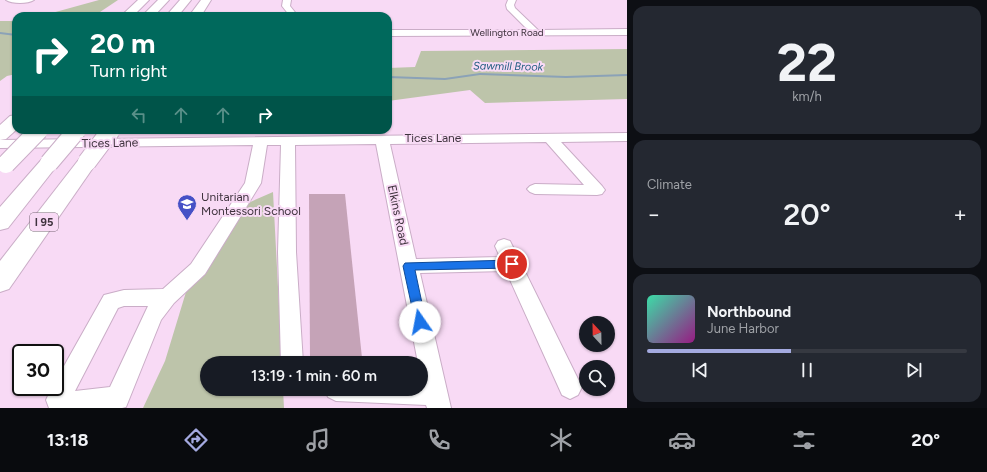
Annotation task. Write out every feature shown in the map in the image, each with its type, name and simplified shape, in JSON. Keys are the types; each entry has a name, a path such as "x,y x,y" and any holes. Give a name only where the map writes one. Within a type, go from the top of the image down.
{"highway":[{"path":"131,12 144,0"},
{"path":"152,12 164,0"},
{"path":"176,12 186,0"},
{"path":"198,12 206,0"},
{"path":"0,135 12,124"},
{"path":"3,167 35,134"},
{"name":"I 95","path":"0,222 74,134"},
{"name":"I 95","path":"0,282 107,134"}],"street":[{"path":"10,0 30,0"},
{"path":"287,0 286,6 291,12"},
{"path":"512,0 510,5 511,9 535,32"},
{"name":"Wellington Road","path":"392,33 627,32"},
{"name":"Tices Lane","path":"0,144 627,137"},
{"path":"535,189 602,190 550,138"},
{"name":"Elkins Road","path":"382,139 437,400"},
{"path":"288,140 286,174 287,282 292,356"},
{"path":"167,297 124,298 111,301 58,400 63,405 117,398 153,315 167,297 198,270 253,183 261,141"},
{"path":"504,246 570,387"},
{"path":"408,266 512,264"},
{"path":"400,396 437,400"}],"green space":[{"path":"99,0 118,0 100,12 56,12"},
{"path":"0,21 12,21 12,75 7,76 0,81"},
{"path":"627,49 627,99 485,103 470,90 392,100 392,68 415,67 421,51"},
{"path":"273,192 282,356 200,356 200,396 283,396 284,408 143,408 165,361 193,269 248,203"}],"building":[{"path":"309,194 345,194 362,356 310,356"}],"waterway":[{"name":"Sawmill Brook","path":"0,33 12,34"},
{"name":"Sawmill Brook","path":"392,77 445,79 480,74 566,77 627,75"}],"place":[{"name":"Unitarian Montessori School","path":"187,221"}],"route":[{"path":"420,322 408,266 512,264"}]}
